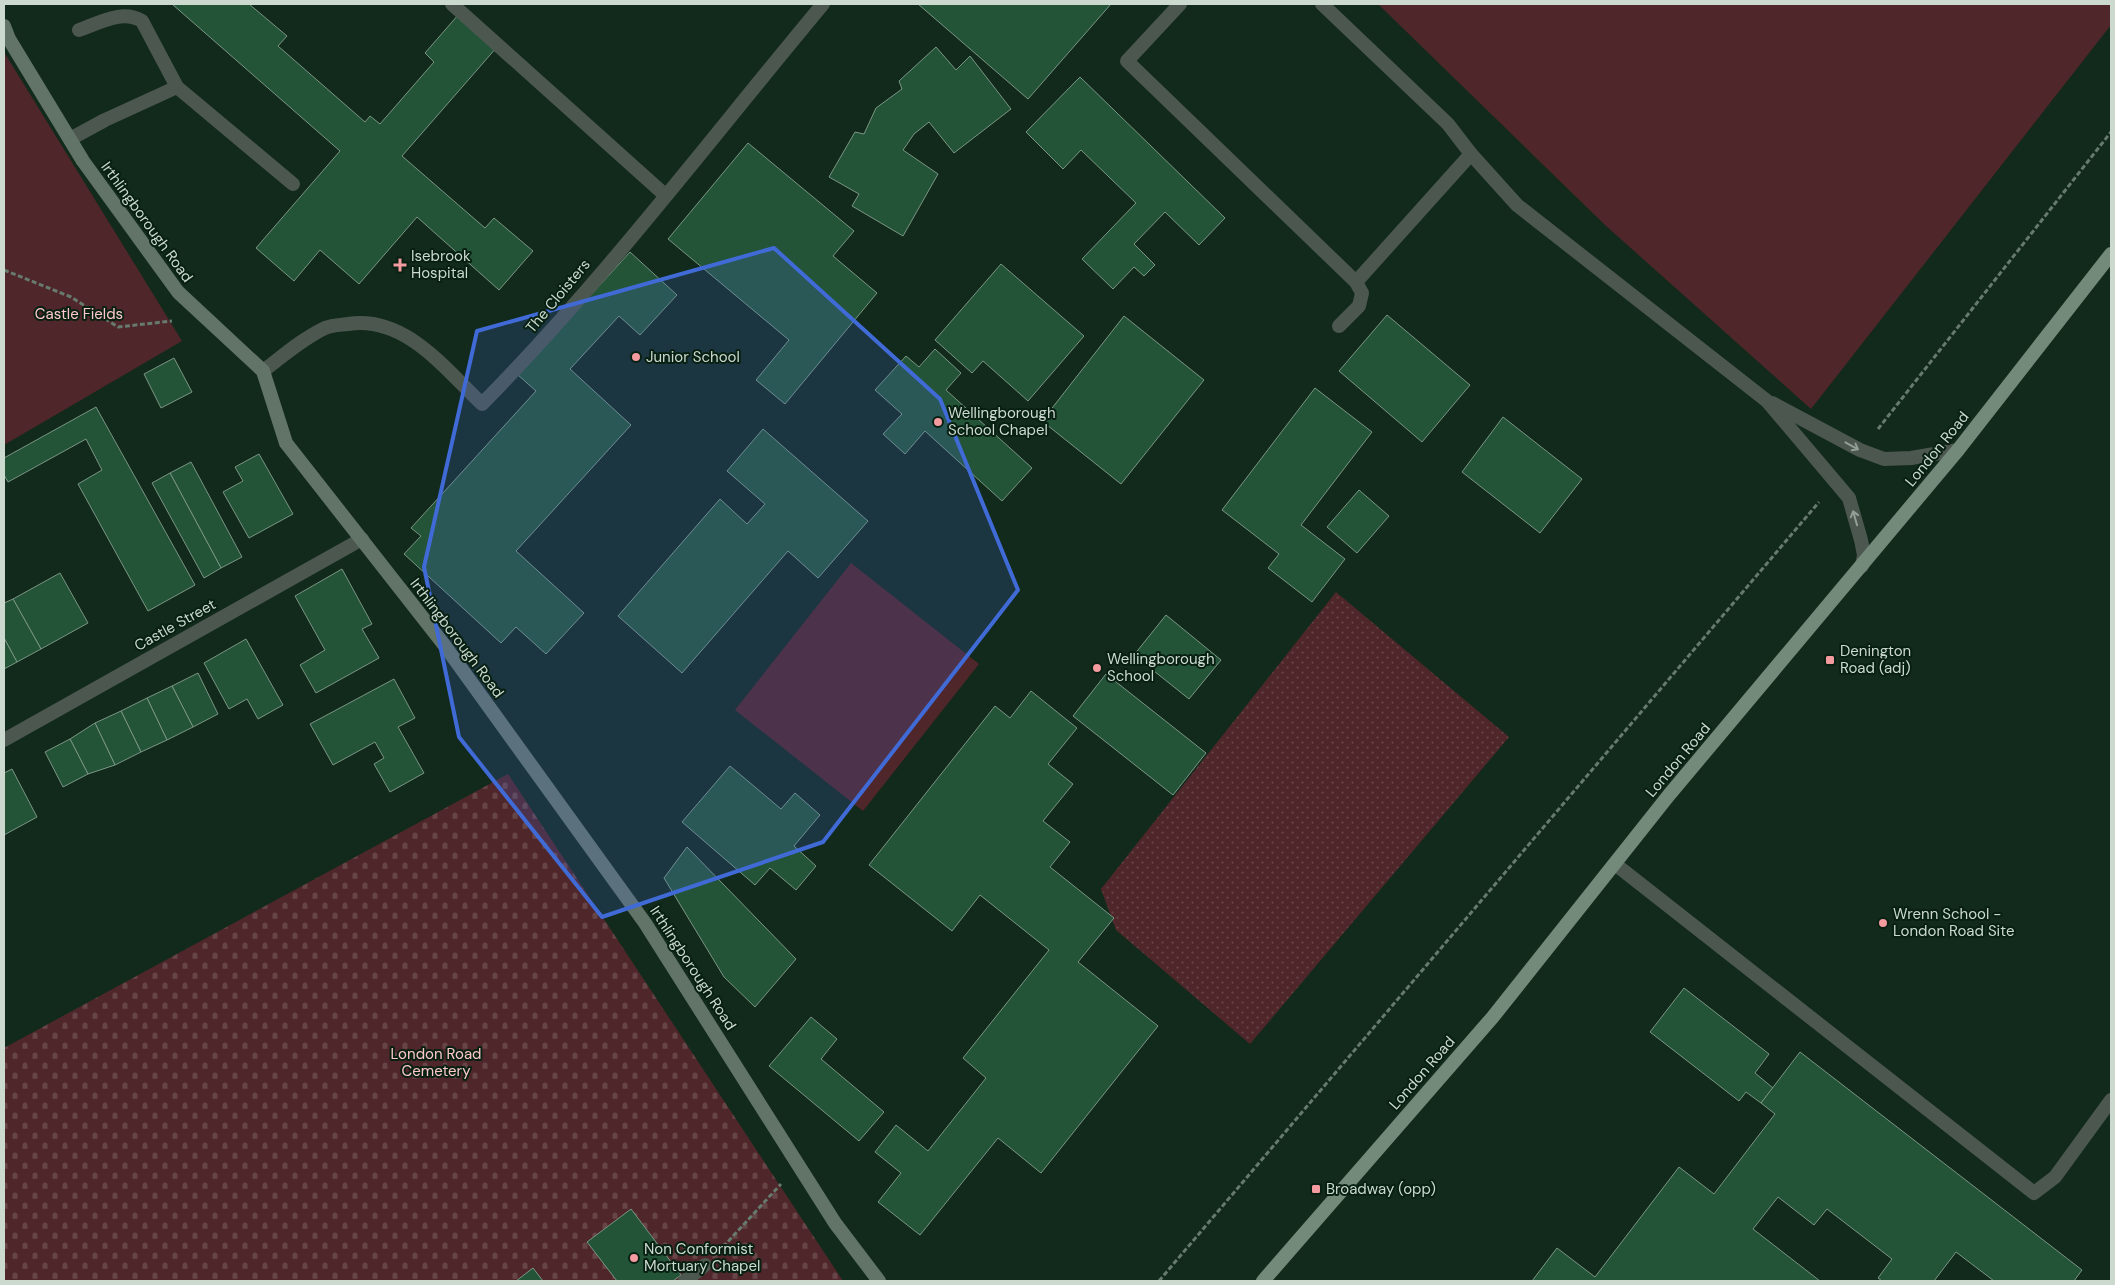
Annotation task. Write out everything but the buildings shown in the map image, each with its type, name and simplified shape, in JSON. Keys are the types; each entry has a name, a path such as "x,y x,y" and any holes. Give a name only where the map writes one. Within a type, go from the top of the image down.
{"main road":[{"name":"Irthlingborough Road","path":"4,26 83,161 178,292 263,371 286,443 444,646 645,923 835,1223 879,1281"},
{"name":"London Road","path":"1263,1281 1492,1018 1675,787 1958,450 2111,254"}],"street":[{"path":"452,4 665,195"},
{"name":"The Cloisters","path":"263,371 303,340 327,327 358,322 386,326 416,341 482,404 530,355 823,4"},
{"path":"1180,4 1127,61 1356,282 1362,293 1359,306 1340,326"},
{"path":"1322,4 1448,124 1471,154 1518,205 1767,401 1860,450 1884,459 1912,458 1958,450"},
{"path":"79,30 123,15 133,16 142,21 177,87 293,184"},
{"path":"70,139 177,87"},
{"path":"1356,282 1471,154"},
{"path":"1767,401 1849,498 1864,555 1862,566"},
{"name":"Castle Street","path":"4,740 362,539"},
{"path":"1615,864 2034,1193 2055,1177 2111,1100"},
{"path":"685,1281 705,1266"}],"path":[{"path":"1883,423 1911,384 2111,132"},
{"path":"4,270 71,297 118,327 172,321 198,311"},
{"path":"1158,1281 1809,514"},
{"path":"705,1266 798,1165"}],"highlighted area":[{"path":"774,248 940,399 1018,590 823,842 602,917 459,737 424,567 477,331"}],"green space":[{"path":"1378,4 2111,4 2111,25 1811,409 1605,225"},
{"name":"Castle Fields","path":"4,52 182,341 4,445"},
{"path":"851,563 979,664 863,811 735,710"},
{"path":"1336,592 1509,737 1250,1044 1116,930 1101,889"},
{"name":"London Road Cemetery","path":"508,774 843,1281 4,1281 4,1048"}],"place":[{"name":"Isebrook Hospital","path":"400,265"},
{"name":"Junior School","path":"636,357"},
{"name":"Wellingborough School Chapel","path":"938,422"},
{"name":"Denington Road (adj)","path":"1830,660"},
{"name":"Wellingborough School","path":"1097,668"},
{"name":"Wrenn School - London Road Site","path":"1883,923"},
{"name":"Broadway (opp)","path":"1316,1189"},
{"name":"Non Conformist Mortuary Chapel","path":"634,1258"}]}
